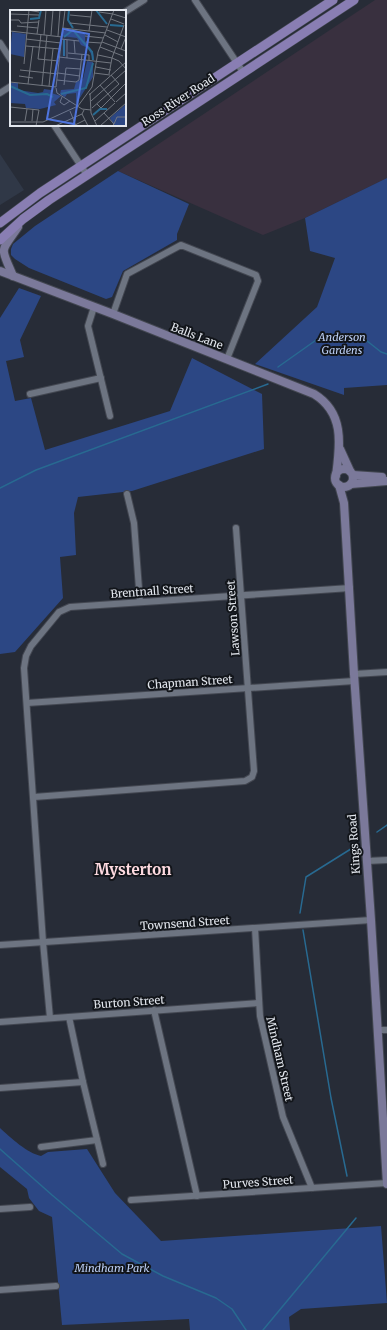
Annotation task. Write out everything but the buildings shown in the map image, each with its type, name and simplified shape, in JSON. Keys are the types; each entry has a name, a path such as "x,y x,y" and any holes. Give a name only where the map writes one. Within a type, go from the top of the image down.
{"main road":[{"name":"Ross River Road","path":"0,223 18,208 333,0"},
{"name":"Ross River Road","path":"0,240 23,219 49,200 354,0"},
{"path":"13,276 3,256 2,250 5,243 23,219"},
{"name":"Balls Lane","path":"0,271 227,359 319,397 328,405 334,414 336,421 339,448 336,476"},
{"name":"Balls Lane","path":"339,448 351,473"},
{"path":"344,469 351,473 387,479 349,485 345,487 339,485 336,476 344,469"},
{"path":"349,485 353,478 351,473"},
{"name":"Kings Road","path":"339,485 344,503 350,588 354,678 377,1030 385,1124 387,1184"},
{"name":"Kings Road","path":"344,503 349,485"}],"street":[{"path":"126,11 144,0"},
{"path":"195,0 243,72"},
{"path":"0,43 10,58"},
{"path":"0,93 10,87"},
{"path":"55,126 87,175"},
{"path":"113,314 127,274 181,245 256,275 258,281 227,359"},
{"path":"94,307 88,326 110,416"},
{"path":"30,394 101,378"},
{"path":"127,494 134,523 140,602"},
{"name":"Lawson Street","path":"34,797 245,781 252,778 254,771 236,528"},
{"name":"Brentnall Street","path":"50,1018 43,942 24,668 26,656 31,646 59,612 70,607 350,588"},
{"name":"Chapman Street","path":"27,703 248,688 354,678 387,672"},
{"path":"367,861 387,860"},
{"name":"Townsend Street","path":"0,945 371,920"},
{"name":"Mindham Street","path":"255,928 260,1016 283,1117 312,1188"},
{"name":"Burton Street","path":"0,1022 259,1003"},
{"path":"154,1010 197,1196"},
{"path":"69,1017 103,1164"},
{"path":"377,1030 387,1030"},
{"path":"0,1088 83,1082"},
{"path":"41,1147 97,1140"},
{"name":"Purves Street","path":"130,1200 387,1184"},
{"path":"0,1209 30,1207"},
{"path":"0,1290 56,1286"}],"shaded area":[{"path":"375,0 387,0 387,178 305,218 263,235 118,171"},
{"path":"0,154 24,190 0,205"}],"green space":[{"path":"118,171 189,204 177,234 177,240 123,271 112,297 106,299 29,268 11,255 13,244 35,226"},
{"name":"Anderson Gardens","path":"387,178 387,385 344,388 344,395 255,364 317,307 335,258 310,251 305,218"},
{"path":"19,288 41,296 20,340 24,357 6,361 15,401 31,398 45,450 170,411 192,358 262,394 264,449 132,491 78,497 74,513 76,555 60,557 63,598 15,652 0,654 0,318"},
{"name":"Mindham Park","path":"0,1128 30,1152 41,1156 48,1152 87,1149 115,1193 161,1241 381,1226 387,1303 301,1309 289,1317 290,1330 190,1330 189,1319 62,1325 52,1217 39,1211 29,1198 27,1189 0,1167"}],"waterway":[{"path":"357,333 381,352 387,354"},
{"path":"278,367 319,338 353,334"},
{"path":"0,488 36,470 268,384"},
{"path":"377,832 387,825"},
{"path":"300,913 306,877 354,847"},
{"path":"303,930 331,1098 347,1176"},
{"path":"0,1149 122,1254 163,1276 216,1298 232,1309 246,1330"},
{"path":"263,1330 356,1218"}],"district":[{"name":"Mysterton","path":"133,870"}]}
